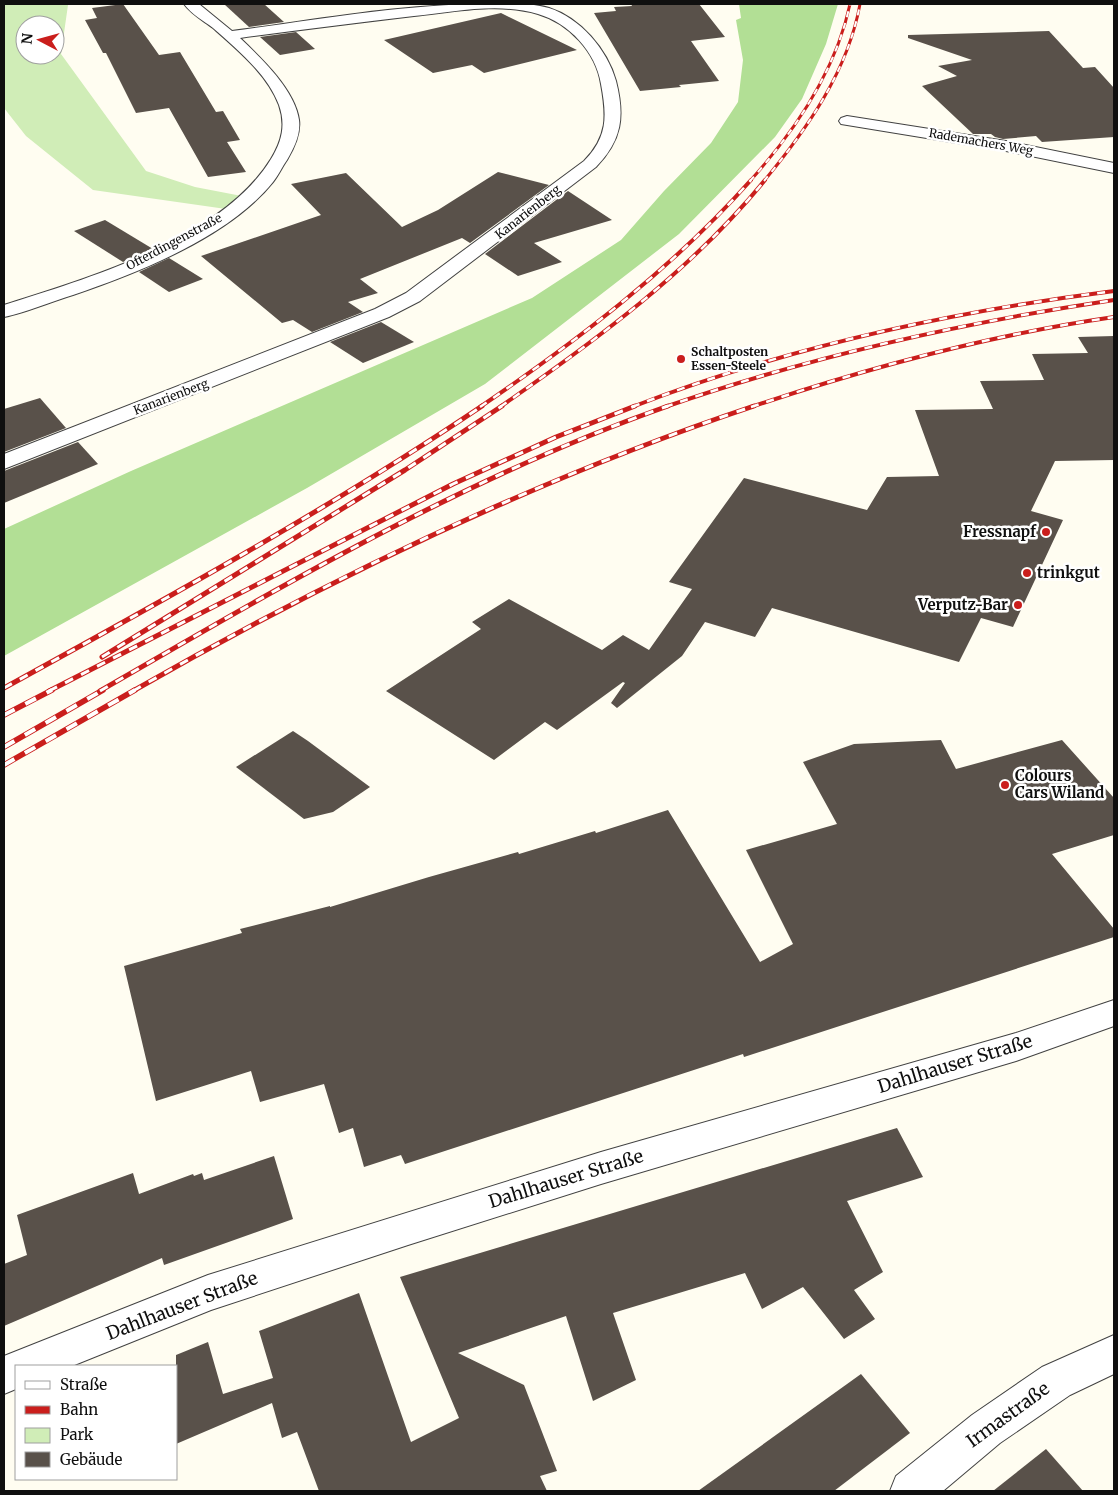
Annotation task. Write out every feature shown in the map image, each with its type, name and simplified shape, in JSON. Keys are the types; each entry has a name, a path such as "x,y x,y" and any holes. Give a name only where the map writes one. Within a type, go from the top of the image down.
{"street":[{"name":"Ofterdingenstraße","path":"4,311 121,271 209,227 238,207 266,180 282,157 288,141 291,121 286,101 266,74 230,35 191,4"},
{"name":"Kanarienberg","path":"4,462 349,328 413,297 590,164 607,145 611,134 611,99 607,78 598,57 588,42 573,26 548,13 533,8 501,5 462,7 230,35"},
{"name":"Rademachers Weg","path":"846,121 1006,146 1114,168"},
{"name":"Dahlhauser Straße","path":"28,1365 208,1293 399,1231 602,1168 1016,1047 1114,1013"},
{"name":"Irmastraße","path":"910,1491 986,1429 1056,1381 1114,1354"}],"green space":[{"path":"4,4 73,4 68,5 65,26 65,15 15,15 15,65 65,65 65,60 146,171 195,187 247,197 233,210 93,190 26,136 4,108"},
{"path":"739,4 838,4 826,44 802,99 775,137 679,234 485,384 307,488 4,656 4,529 131,471 532,298 621,240 664,191 711,143 738,102 743,60 736,20 741,18"}],"building":[{"path":"123,4 159,55 180,52 216,112 223,111 240,140 227,142 246,172 208,177 169,108 136,113 106,53 103,53 85,20 97,18 92,8"},
{"path":"224,4 264,4 284,22 249,27"},
{"path":"631,4 699,4 725,37 691,41 719,81 640,91 594,13 616,11 614,7 632,6"},
{"path":"501,13 577,50 484,73 472,65 433,73 384,40"},
{"path":"1049,31 1083,68 1095,67 1114,88 1114,137 1042,142 1036,136 1003,139 991,134 973,134 922,86 957,76 938,66 972,60 908,38 908,35"},
{"path":"296,32 315,49 280,55 260,37"},
{"path":"498,172 549,185 470,243 462,238 360,279 378,293 348,302 363,312 312,332 293,320 282,323 201,256 321,215 291,184 346,173 402,227 438,210"},
{"path":"568,191 612,220 534,243 562,262 518,276 485,254"},
{"path":"105,220 153,249 123,262 74,231"},
{"path":"169,258 203,279 169,292 139,272"},
{"path":"381,322 414,342 363,363 330,342"},
{"path":"1114,336 1114,460 1055,461 1031,511 1063,520 1013,627 981,618 959,662 772,608 755,637 705,622 682,656 617,708 611,703 625,683 623,682 557,730 545,722 494,760 386,691 481,629 472,622 509,599 602,650 623,635 649,650 692,589 669,582 744,478 867,510 887,477 939,476 915,410 993,409 980,381 1044,380 1032,354 1088,353 1078,337"},
{"path":"40,398 66,428 4,452 4,409"},
{"path":"78,442 98,464 4,503 4,471"},
{"path":"293,731 370,787 333,812 304,819 236,767"},
{"path":"941,740 956,769 1062,740 1114,798 1114,835 1052,854 1114,929 1114,937 744,1057 743,1054 405,1164 401,1155 364,1167 353,1128 339,1133 324,1084 260,1102 251,1071 156,1101 124,966 242,933 240,929 330,907 518,852 519,854 595,831 596,833 668,810 760,962 793,944 746,850 837,824 803,762 854,744"},
{"path":"897,1128 923,1177 847,1201 883,1272 854,1290 875,1319 844,1339 803,1287 762,1309 745,1273 613,1313 636,1380 593,1401 566,1316 458,1353 524,1385 557,1471 540,1476 547,1491 319,1491 297,1432 282,1438 272,1403 178,1443 178,1365 176,1365 176,1355 208,1342 223,1394 273,1378 259,1331 359,1293 411,1442 459,1418 400,1277"},
{"path":"274,1156 293,1219 164,1265 162,1258 4,1326 4,1264 27,1255 17,1215 133,1173 139,1194 193,1174 194,1176 202,1173 204,1180"},
{"path":"861,1374 910,1433 834,1491 698,1491"},
{"path":"1046,1449 1083,1491 993,1491"}],"railway":[{"path":"750,181 783,142 812,99 835,52 844,29 850,4"},
{"path":"764,181 810,120 836,76 846,53 860,4"},
{"path":"480,407 553,356 623,302 689,244 751,180"},
{"path":"500,407 606,330 674,274 737,213 765,180"},
{"path":"632,407 750,367 809,349 869,334 991,310 1114,291"},
{"path":"668,406 775,372 887,343 1000,319 1114,300"},
{"path":"754,406 840,379 931,354 1022,333 1114,317"},
{"path":"4,688 186,587 306,517 366,481 482,406"},
{"path":"102,657 405,470 502,406"},
{"path":"49,691 453,484 556,437 635,406"},
{"path":"100,691 307,573 449,499 521,465 594,434 668,406"},
{"path":"133,691 283,609 436,533 593,465 754,406"},
{"path":"4,715 52,690"},
{"path":"4,747 103,690"},
{"path":"4,765 135,690"}],"place":[{"name":"Schaltposten Essen-Steele","path":"681,359"},
{"name":"Fressnapf","path":"1046,532"},
{"name":"trinkgut","path":"1027,573"},
{"name":"Verputz-Bar","path":"1018,605"},
{"name":"Colours Cars Wiland","path":"1005,785"}]}
